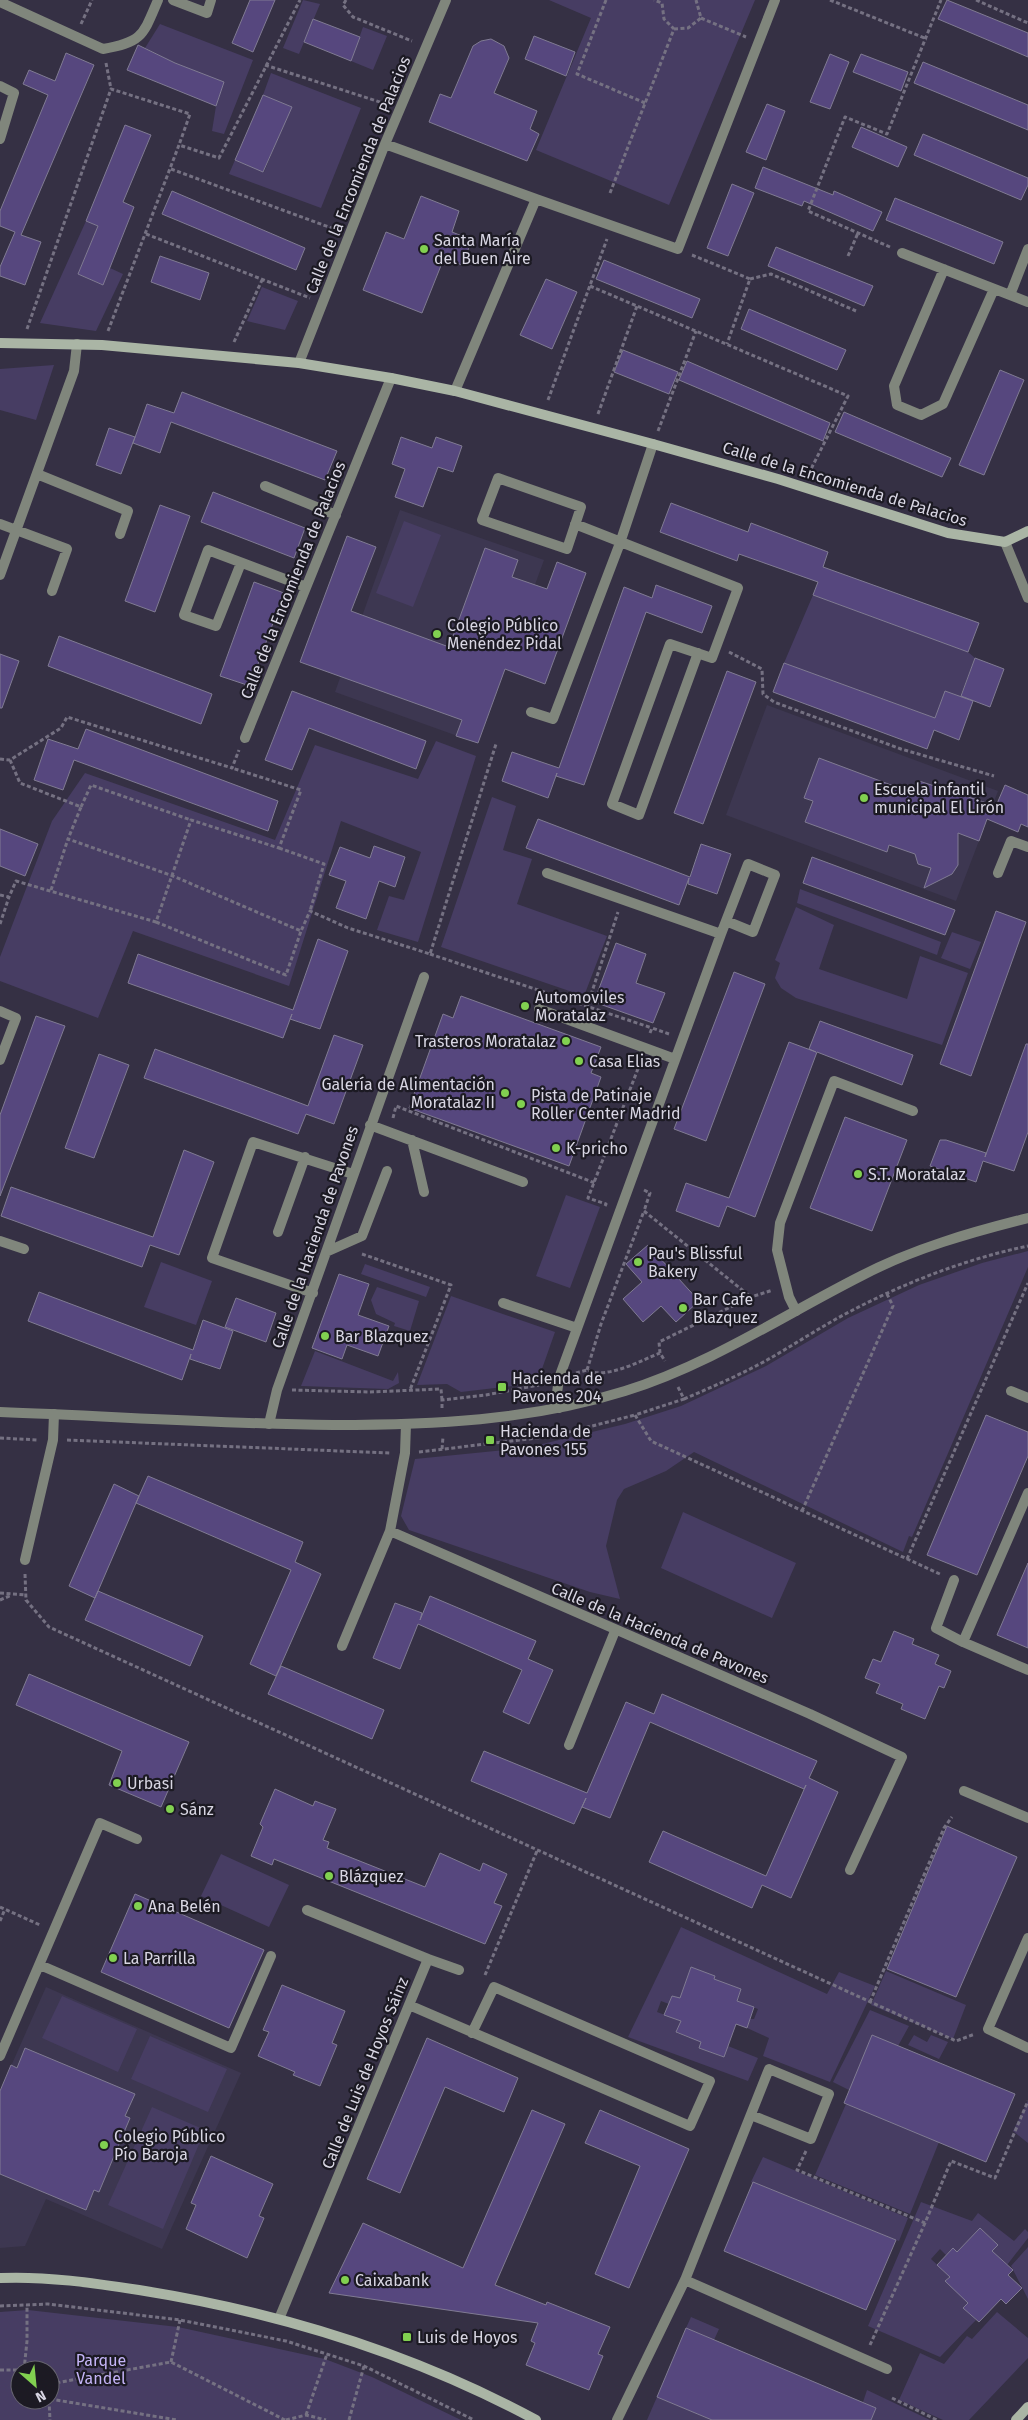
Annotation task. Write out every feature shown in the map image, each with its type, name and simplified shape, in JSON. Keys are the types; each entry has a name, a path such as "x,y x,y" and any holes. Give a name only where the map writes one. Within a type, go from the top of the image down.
{"street":[{"path":"0,2 103,49 134,40 146,31 158,0"},
{"path":"173,0 207,14 211,0"},
{"name":"Calle de la Encomienda de Palacios","path":"299,363 385,144 446,0"},
{"path":"385,144 678,249 775,0"},
{"path":"0,86 14,94 0,139"},
{"path":"455,391 536,199"},
{"path":"1010,295 1028,249"},
{"path":"902,252 1028,302"},
{"path":"944,269 894,386 897,405 921,415 943,404 994,289"},
{"name":"Calle de la Encomienda de Palacios","path":"0,343 102,345 227,356 299,363 391,378 455,391 653,444 802,486 948,534 1005,542"},
{"path":"0,575 74,371 77,344"},
{"name":"Calle de la Encomienda de Palacios","path":"245,738 391,378"},
{"path":"531,712 553,719 620,543 653,444"},
{"path":"37,474 128,511 120,534"},
{"path":"498,478 581,507 575,524 567,549 482,520 498,478"},
{"path":"265,486 336,515"},
{"path":"0,524 67,549 52,591"},
{"path":"575,524 738,588 712,658 698,653 670,644 612,804 639,815 698,653"},
{"path":"1028,531 1005,542 1028,598"},
{"path":"241,563 216,626 184,615 208,550 306,587"},
{"path":"998,873 1011,841 1028,847"},
{"path":"559,1408 557,1393 559,1378 675,1059 721,934 726,921 748,864 775,876 753,932 726,921"},
{"path":"547,873 721,934"},
{"name":"Calle de la Hacienda de Pavones","path":"269,1424 277,1390 424,977"},
{"path":"539,1009 675,1059"},
{"path":"0,1011 16,1018 0,1060"},
{"path":"796,1310 789,1297 777,1250 780,1224 834,1081 913,1111"},
{"path":"370,1125 524,1182"},
{"path":"412,1140 424,1192"},
{"path":"313,1293 212,1258 253,1142 305,1157 353,1174"},
{"path":"278,1232 305,1157"},
{"path":"326,1252 362,1236 387,1171"},
{"path":"0,1412 269,1424 406,1424 496,1419 559,1408 624,1392 672,1374 736,1344 863,1274 916,1252 988,1228 1028,1218"},
{"path":"0,1241 24,1249"},
{"path":"503,1303 577,1328"},
{"path":"1011,1391 1028,1398"},
{"path":"25,1560 53,1440 54,1414"},
{"path":"342,1646 390,1531 405,1453 406,1424"},
{"path":"963,1642 1028,1493"},
{"name":"Calle de la Hacienda de Pavones","path":"390,1531 615,1631 810,1714 902,1757 850,1870"},
{"path":"954,1580 936,1628 963,1642 1028,1670"},
{"path":"569,1745 615,1631"},
{"path":"964,1791 1028,1818"},
{"path":"0,2056 100,1823 137,1839"},
{"path":"307,1910 459,1970"},
{"path":"1028,1938 988,2029 1028,2048"},
{"path":"40,1965 231,2048 271,1956"},
{"name":"Calle de Luis de Hoyos Sáinz","path":"280,2318 428,1959"},
{"path":"408,2005 472,2033 690,2126 710,2081 494,1986 472,2033"},
{"path":"617,2420 685,2280 751,2115 770,2069 829,2094 811,2139 751,2115"},
{"path":"0,2278 103,2285 191,2298 280,2318 409,2361 493,2398 536,2420"},
{"path":"685,2280 887,2369"},
{"path":"1016,2420 1028,2407"}],"path":[{"path":"75,36 92,0"},
{"path":"179,146 219,158 300,0"},
{"path":"346,0 343,6 353,17 426,47"},
{"path":"606,0 576,74 645,103"},
{"path":"654,0 664,2 664,19 674,29 688,28 701,18"},
{"path":"696,0 701,18"},
{"path":"830,0 927,39"},
{"path":"902,252 808,211 845,117 887,134 927,39 941,0"},
{"path":"976,0 1028,23"},
{"path":"701,18 759,42"},
{"path":"610,193 674,29"},
{"path":"22,343 111,89 103,49"},
{"path":"265,65 400,109"},
{"path":"102,345 171,169 190,114 111,89"},
{"path":"171,169 350,234"},
{"path":"543,415 611,226"},
{"path":"848,256 858,233"},
{"path":"146,234 322,303"},
{"path":"678,249 750,279 770,274 856,311"},
{"path":"727,344 750,279"},
{"path":"227,356 262,280"},
{"path":"590,286 848,396 802,486"},
{"path":"593,428 636,306"},
{"path":"653,444 696,331"},
{"path":"717,646 762,669 763,694 774,702 901,749 994,776"},
{"path":"0,759 10,760 61,728 67,717 301,790 279,848"},
{"path":"232,768 245,738"},
{"path":"430,954 496,744"},
{"path":"10,760 20,783 81,807"},
{"path":"0,924 16,881 156,922 286,975 310,911 324,864 91,785 68,839 51,890"},
{"path":"156,922 191,820"},
{"path":"68,839 172,876 301,931"},
{"path":"0,895 9,898"},
{"path":"587,1007 619,909"},
{"path":"310,911 348,928 652,1028"},
{"path":"388,1132 396,1106 594,1183"},
{"path":"587,1370 644,1212 751,1297"},
{"path":"0,1438 369,1454 405,1453 553,1436 635,1415 684,1399 768,1360 837,1319 887,1294 983,1256 1028,1246"},
{"path":"354,1257 362,1254 451,1285 410,1390"},
{"path":"907,1560 1028,1283"},
{"path":"660,1353 659,1342 751,1297 770,1292 785,1284"},
{"path":"802,1511 893,1306 887,1294"},
{"path":"672,1374 684,1399"},
{"path":"294,1390 298,1381"},
{"path":"277,1390 369,1392 441,1389 442,1400"},
{"path":"635,1415 651,1440 907,1560 954,1580"},
{"path":"25,1560 26,1600 48,1627 956,2041 988,2029"},
{"path":"0,1593 26,1595"},
{"path":"0,1600 15,1594"},
{"path":"870,2002 944,1828 952,1817"},
{"path":"459,1970 483,1980 537,1851"},
{"path":"0,1907 54,1931"},
{"path":"0,1921 5,1909"},
{"path":"864,2358 951,2161 995,2178 1028,2101"},
{"path":"811,2139 798,2170 925,2223"},
{"path":"0,2306 48,2304 180,2320 286,2341 364,2366 474,2420"},
{"path":"24,2360 27,2341 28,2305"},
{"path":"171,2362 180,2320"},
{"path":"306,2415 327,2354"},
{"path":"60,2382 171,2362 286,2420 306,2415 326,2420"},
{"path":"349,2420 364,2366"},
{"path":"892,2398 937,2420"},
{"path":"60,2401 176,2420"}],"shaded area":[{"name":"Colegio Público Menéndez Pidal","path":"400,510 544,560 477,743 335,692"},
{"name":"Escuela infantil municipal El Lirón","path":"767,705 998,791 956,901 726,815"},
{"name":"Colegio Público Pío Baroja","path":"46,1987 241,2073 162,2249 46,2199 25,2246 0,2248 0,2091"}],"green space":[{"path":"303,0 320,4 299,54 283,48"},
{"path":"549,0 755,0 669,205 536,150 591,18"},
{"path":"160,24 253,60 224,134 212,131 216,106 223,82 175,63 145,48"},
{"path":"363,27 387,36 373,70 351,61"},
{"path":"271,73 361,108 321,208 229,174 235,160 264,172 291,107 263,95"},
{"path":"86,221 98,226 78,274 102,285 110,268 123,274 96,331 40,323"},
{"path":"262,287 298,301 285,330 247,321"},
{"path":"54,365 36,420 0,410 0,369"},
{"path":"404,521 441,535 413,607 376,593"},
{"path":"813,595 968,652 975,658 960,697 945,691 935,718 784,663"},
{"path":"436,741 476,756 418,942 377,930 389,896 404,900 421,852 341,821 289,986 133,931 98,1018 0,981 0,957 52,821 85,773 275,840 315,745 418,779"},
{"path":"492,797 516,806 503,850 532,859 517,904 607,936 584,996 441,947"},
{"path":"800,889 941,942 937,955 797,903"},
{"path":"796,907 834,925 819,969 907,999 920,956 968,973 942,1045 796,998 781,988 775,978 780,963 775,960"},
{"path":"952,932 981,942 970,969 941,958"},
{"path":"566,1195 600,1207 570,1288 536,1276"},
{"path":"1028,1251 1028,1267 912,1537 909,1536 903,1552 694,1452 666,1471 624,1489 617,1500 606,1546 620,1599 590,1592 409,1530 401,1516 415,1459 526,1448 625,1424 681,1406 766,1366 848,1318 919,1285 982,1263"},
{"path":"161,1262 212,1281 196,1325 144,1307"},
{"path":"365,1264 430,1287 426,1297 361,1274"},
{"path":"377,1287 419,1301 410,1331 394,1326 395,1323 376,1314 371,1300"},
{"path":"451,1296 555,1332 537,1383 461,1392 447,1384 417,1385"},
{"path":"315,1351 393,1381 398,1372 399,1383 388,1389 301,1386"},
{"path":"683,1512 796,1563 772,1618 661,1568"},
{"path":"221,1854 289,1885 269,1927 201,1896"},
{"path":"681,1927 827,1994 839,1972 875,1986 830,2082 763,2056 769,2038 747,2028 750,2019 754,2019 758,2009 737,2001 741,1989 723,1983 712,1986 715,1976 691,1967 680,1998 672,1996 669,2004 661,2001 657,2012 681,2021 677,2033 690,2038 704,2034 699,2048 723,2057 728,2046 758,2058 748,2081 628,2037"},
{"path":"886,1971 966,2005 953,2039 871,2005"},
{"path":"62,1996 137,2029 118,2072 42,2038"},
{"path":"870,2010 909,2026 898,2046 849,2090 833,2082"},
{"path":"914,2035 927,2042 931,2035 948,2042 939,2059 908,2045"},
{"path":"150,2036 227,2069 208,2112 131,2079"},
{"path":"1028,2101 1028,2143 1013,2131"},
{"path":"846,2104 939,2142 910,2214 815,2175"},
{"path":"152,2107 205,2130 163,2229 108,2205"},
{"path":"763,2157 908,2218 899,2241 751,2182"},
{"path":"921,2202 972,2221 978,2213 1014,2241 1025,2229 1028,2232 1028,2238 1007,2265 985,2258 998,2245 980,2228 957,2252 953,2248 946,2255 940,2249 931,2259 950,2277 945,2281 955,2290 975,2295 963,2308 976,2320 940,2357 868,2326"},
{"path":"1028,2247 1028,2299 1011,2266"},
{"name":"Parque Vandel","path":"28,2310 178,2327 325,2359 372,2377 461,2420 0,2420 0,2312"},
{"path":"997,2312 1028,2338 1028,2358 969,2420 943,2420 899,2400 920,2353 944,2364 967,2336 972,2339"},
{"path":"691,2317 719,2329 714,2340 686,2328"},
{"path":"867,2390 930,2420 871,2420 876,2408 863,2402"},
{"path":"657,2397 712,2420 647,2420"}],"building":[{"path":"250,0 275,0 253,52 232,43"},
{"path":"947,0 1028,33 1028,57 938,19"},
{"path":"313,19 360,37 351,61 304,42"},
{"path":"534,36 575,52 566,76 525,59"},
{"path":"491,39 504,46 509,58 494,93 537,111 530,129 539,134 527,161 429,122 440,94 451,98 473,46 481,41"},
{"path":"138,45 175,63 224,82 216,106 127,70"},
{"path":"66,53 94,65 21,235 41,242 25,285 0,276 0,267 15,232 0,226 0,211 48,95 23,84 29,70 55,81"},
{"path":"830,54 849,62 830,109 810,102"},
{"path":"861,54 908,72 901,91 853,72"},
{"path":"923,62 1028,105 1028,130 914,83"},
{"path":"263,95 292,107 263,172 235,160"},
{"path":"767,104 785,111 766,160 746,152"},
{"path":"125,125 151,135 123,202 134,207 103,285 78,274 98,226 86,221"},
{"path":"861,127 907,147 898,167 852,147"},
{"path":"923,134 1028,178 1028,185 1021,200 914,155"},
{"path":"763,167 833,195 834,191 882,212 873,231 804,201 802,206 755,188"},
{"path":"732,184 754,193 728,256 707,248"},
{"path":"172,191 305,248 296,270 162,214"},
{"name":"Santa María del Buen Aire","path":"421,196 459,211 452,232 472,240 462,265 444,258 422,313 363,290 386,232 404,239"},
{"path":"895,198 1003,242 994,264 886,220"},
{"path":"776,247 873,286 864,306 768,266"},
{"path":"160,256 209,273 200,300 151,282"},
{"path":"604,260 700,299 692,318 596,279"},
{"path":"546,279 577,292 552,349 520,335"},
{"path":"749,309 846,350 837,370 741,329"},
{"path":"623,350 678,372 669,394 614,372"},
{"path":"687,361 830,423 823,441 679,380"},
{"path":"1000,370 1024,380 984,475 959,465"},
{"path":"182,392 337,451 325,480 171,422 160,453 133,443 147,404 174,413"},
{"path":"844,412 951,458 942,477 835,432"},
{"path":"109,428 135,437 121,474 96,465"},
{"path":"401,437 432,448 436,437 462,446 453,472 438,467 423,507 395,497 405,469 392,464"},
{"path":"213,492 305,528 294,558 201,522"},
{"path":"671,503 748,532 751,523 828,552 823,567 979,623 968,652 813,595 818,582 739,554 737,561 660,532"},
{"path":"160,505 190,516 155,612 125,601"},
{"path":"347,536 376,547 351,611 449,647 485,548 518,560 512,577 547,589 557,562 586,573 545,684 505,669 478,743 456,736 462,720 300,662"},
{"path":"254,582 284,593 250,686 220,676"},
{"path":"656,585 712,606 702,633 646,612 584,785 556,776 557,773 548,798 502,781 512,752 559,768 624,587 652,598"},
{"path":"59,636 212,694 201,724 48,666"},
{"path":"0,654 19,661 2,708 0,708"},
{"path":"975,658 1004,669 990,707 961,696"},
{"path":"784,663 935,718 945,691 973,701 959,740 934,730 927,749 773,692"},
{"path":"727,671 756,682 703,824 674,813"},
{"path":"292,691 426,741 416,769 309,728 292,770 265,760"},
{"path":"86,729 278,801 268,831 74,760 63,790 34,780 48,739 78,749"},
{"path":"819,758 915,794 919,781 996,806 1005,785 1028,795 1028,827 1021,824 1018,832 987,819 979,841 958,833 958,865 952,874 924,888 931,868 918,864 915,854 889,845 887,852 805,822 813,801 804,798"},
{"path":"538,819 690,877 701,844 731,854 717,894 688,884 689,878 679,905 526,848"},
{"path":"0,829 38,844 25,876 0,866"},
{"path":"374,846 405,857 395,887 379,881 366,919 336,908 346,881 329,875 340,847 370,858"},
{"path":"812,857 955,910 945,935 803,883"},
{"path":"996,911 1026,922 971,1076 940,1064"},
{"path":"318,939 348,951 320,1029 290,1019 283,1038 128,983 138,954 293,1010"},
{"path":"616,943 646,954 636,983 665,993 653,1023 594,1002"},
{"path":"734,972 765,984 706,1141 674,1129"},
{"name":"Galería de Alimentación Moratalaz II","path":"461,996 601,1047 591,1073 601,1077 569,1166 409,1108 443,1014 453,1018"},
{"path":"36,1016 65,1026 0,1196 0,1115"},
{"path":"820,1021 913,1055 902,1085 817,1052 755,1217 727,1206 719,1227 676,1211 686,1183 729,1198 789,1042 816,1052 809,1049"},
{"path":"334,1035 363,1045 334,1124 306,1114 298,1134 144,1078 155,1049 308,1106"},
{"path":"1026,1044 1028,1044 1028,1132 1014,1171 983,1161 976,1182 930,1166 940,1140 946,1140 986,1153 985,1157"},
{"path":"99,1054 129,1065 94,1158 65,1148"},
{"name":"S.T. Moratalaz","path":"845,1117 907,1140 872,1231 810,1208"},
{"path":"184,1150 214,1162 179,1255 150,1245 142,1267 1,1216 11,1187 153,1237"},
{"path":"648,1245 699,1301 676,1322 661,1306 643,1322 623,1299 642,1282 626,1264"},
{"path":"339,1274 369,1284 358,1315 389,1326 378,1356 347,1345 342,1359 312,1348"},
{"path":"39,1292 193,1350 203,1320 233,1331 220,1369 190,1359 191,1354 182,1380 28,1321"},
{"path":"236,1298 276,1313 266,1342 225,1327"},
{"path":"986,1415 1028,1432 1028,1456 977,1575 927,1555"},
{"path":"148,1476 303,1542 295,1562 321,1574 276,1676 250,1664 291,1570 136,1503"},
{"path":"114,1484 139,1496 95,1598 69,1586"},
{"path":"1028,1563 1028,1648 997,1635"},
{"path":"98,1591 203,1636 190,1666 85,1620"},
{"path":"430,1596 536,1641 528,1659 553,1670 529,1724 503,1712 522,1670 418,1624 400,1669 373,1658 395,1603 422,1613 420,1620"},
{"path":"894,1631 914,1639 912,1644 939,1655 935,1664 951,1671 944,1688 939,1686 925,1719 901,1709 903,1704 876,1693 880,1684 865,1678 873,1659 881,1662"},
{"path":"281,1666 384,1710 372,1739 268,1694"},
{"path":"29,1674 189,1742 161,1807 109,1785 122,1751 16,1705"},
{"path":"662,1694 817,1761 809,1778 838,1792 791,1898 762,1885 752,1908 649,1862 663,1831 766,1876 806,1785 804,1789 650,1722 610,1818 582,1807 586,1798 574,1824 471,1781 484,1751 587,1793 626,1702 654,1714"},
{"path":"275,1789 313,1806 315,1801 336,1809 323,1840 329,1842 327,1848 425,1887 440,1853 480,1871 483,1863 507,1874 494,1903 502,1906 485,1944 274,1859 272,1865 251,1856 263,1827 260,1824"},
{"path":"947,1826 1017,1857 956,1997 887,1969"},
{"path":"135,1894 264,1950 229,2028 101,1972"},
{"path":"691,1967 715,1976 714,1979 741,1989 737,2001 754,2007 747,2028 736,2024 724,2057 699,2048 701,2042 676,2032 681,2021 664,2015 672,1996 680,1998"},
{"path":"282,1985 345,2011 332,2043 337,2045 320,2086 293,2075 295,2072 258,2056 269,2032 263,2030"},
{"path":"872,2035 1015,2094 986,2162 844,2103"},
{"path":"427,2038 518,2078 504,2112 445,2087 400,2193 367,2179"},
{"path":"25,2048 135,2094 125,2116 130,2118 99,2192 94,2190 86,2210 0,2174 0,2091 11,2065 17,2068"},
{"path":"532,2110 565,2124 495,2285 546,2305 547,2302 610,2327 598,2354 603,2356 589,2390 526,2365 535,2343 531,2341 538,2323 329,2293 363,2223 463,2268"},
{"path":"600,2110 689,2149 629,2288 595,2274 640,2166 585,2143"},
{"path":"211,2156 273,2184 259,2216 264,2218 247,2258 186,2229 196,2205 191,2203"},
{"path":"753,2182 896,2240 866,2310 724,2251"},
{"path":"980,2228 998,2245 992,2251 1013,2270 1008,2275 1022,2288 1006,2304 1001,2299 979,2322 963,2308 968,2303 945,2281 950,2277 937,2265 953,2248 957,2252"},
{"path":"686,2328 876,2408 871,2420 712,2420 657,2397"}],"place":[{"name":"Santa María del Buen Aire","path":"424,249"},
{"name":"Colegio Público Menéndez Pidal","path":"437,634"},
{"name":"Escuela infantil municipal El Lirón","path":"864,798"},
{"name":"Automoviles Moratalaz","path":"525,1006"},
{"name":"Trasteros Moratalaz","path":"566,1041"},
{"name":"Casa Elias","path":"579,1061"},
{"name":"Galería de Alimentación Moratalaz II","path":"505,1093"},
{"name":"Pista de Patinaje Roller Center Madrid","path":"521,1104"},
{"name":"K-pricho","path":"556,1148"},
{"name":"S.T. Moratalaz","path":"858,1174"},
{"name":"Pau's Blissful Bakery","path":"638,1262"},
{"name":"Bar Cafe Blazquez","path":"683,1308"},
{"name":"Bar Blazquez","path":"325,1336"},
{"name":"Hacienda de Pavones 204","path":"502,1387"},
{"name":"Hacienda de Pavones 155","path":"490,1440"},
{"name":"Urbasi","path":"117,1783"},
{"name":"Sánz","path":"170,1809"},
{"name":"Blázquez","path":"329,1876"},
{"name":"Ana Belén","path":"138,1906"},
{"name":"La Parrilla","path":"113,1958"},
{"name":"Colegio Público Pío Baroja","path":"104,2145"},
{"name":"Caixabank","path":"345,2280"},
{"name":"Luis de Hoyos","path":"407,2337"}]}
